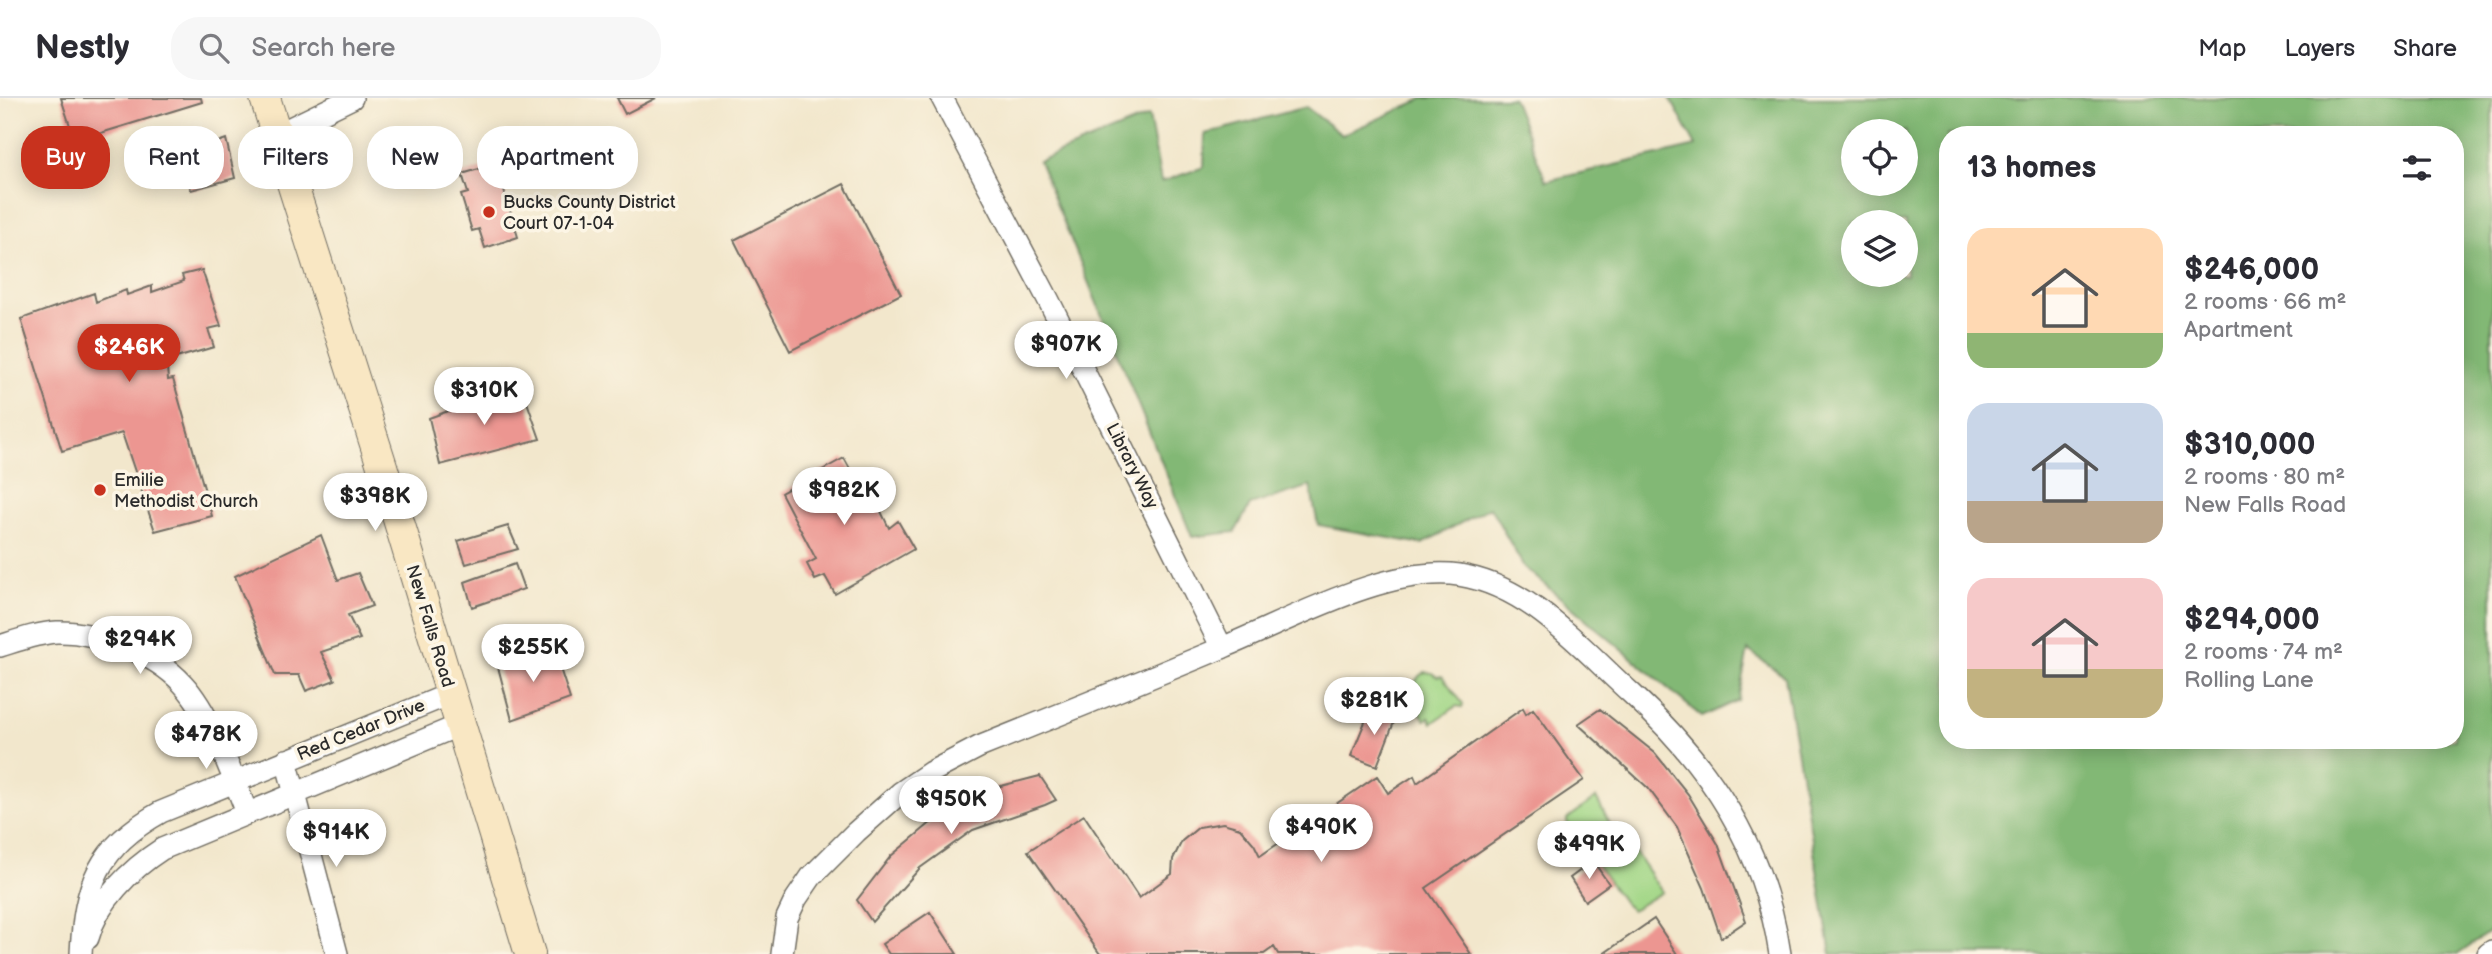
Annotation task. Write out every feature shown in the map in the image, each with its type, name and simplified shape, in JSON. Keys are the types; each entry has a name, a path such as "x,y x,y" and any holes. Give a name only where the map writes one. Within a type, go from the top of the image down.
{"main road":[{"name":"New Falls Road","path":"265,98 273,126"},
{"name":"New Falls Road","path":"293,189 381,461 530,954"}],"street":[{"path":"294,126 352,98"},
{"name":"Library Way","path":"942,98 1049,301 1222,648"},
{"path":"782,954 787,918 811,877 856,831 900,793 931,772 979,747 1388,580 1415,575 1461,576 1503,589 1524,600 1538,609 1652,713 1705,772 1725,801 1763,883 1780,954"},
{"path":"0,646 27,637 57,632 79,634 127,647 150,658 185,685 207,720 247,813"},
{"name":"Red Cedar Drive","path":"82,954 82,924 91,884 99,866 134,827 161,812 450,694"},
{"name":"Red Cedar Drive","path":"82,954 89,932 122,882 162,849 460,725"},
{"path":"286,760 337,954"}],"green space":[{"path":"1425,98 1513,98 1546,181 1696,146 1670,98 2492,98 2492,930 2457,954 1831,954 1785,677 1748,650 1738,700 1702,717 1524,567 1490,507 1422,544 1318,525 1310,486 1250,505 1235,532 1192,537 1039,161 1149,116 1161,182 1204,167 1205,134 1306,107 1342,135"},
{"path":"1425,672 1437,677 1442,676 1463,704 1432,723 1429,717 1425,720 1421,714 1414,694 1419,676"},
{"path":"1596,798 1615,833 1620,830 1662,892 1632,910 1624,903 1567,822 1567,819"}],"building":[{"path":"61,98 201,98 202,102 110,130 110,126 70,126"},
{"path":"617,98 656,98 625,114"},
{"path":"226,139 235,178 224,181"},
{"name":"Bucks County District Court 07-1-04","path":"477,170 477,189 504,189 518,237 485,248 479,229 472,231 461,195 468,193 463,174"},
{"path":"844,184 901,294 790,351 734,240"},
{"path":"202,270 221,326 208,329 214,347 159,363 162,369 167,367 168,380 173,379 212,516 155,531 122,433 62,451 21,319 94,293 96,302 126,290 127,295 152,286 152,292 184,281 182,275"},
{"path":"521,385 540,439 440,465 429,418"},
{"path":"844,458 866,498 872,493 889,528 898,521 914,549 835,594 825,576 815,580 807,564 816,559 781,493"},
{"path":"508,526 518,549 466,564 458,541"},
{"path":"321,535 338,580 358,573 372,606 348,615 360,639 321,652 335,680 306,691 299,675 275,675 235,576"},
{"path":"515,564 524,589 472,607 465,582"},
{"path":"554,650 570,699 512,720 498,667"},
{"path":"1371,707 1396,717 1377,766 1351,756"},
{"path":"1523,708 1526,714 1533,709 1584,780 1426,888 1471,954 1278,954 1274,947 1264,954 1100,954 1028,851 1084,815 1139,898 1172,874 1173,859 1182,841 1199,827 1223,823 1240,828 1260,856 1377,776 1388,793 1414,776 1417,783"},
{"path":"1600,709 1655,753 1688,794 1718,844 1746,921 1721,938 1704,888 1677,827 1648,788 1578,724"},
{"path":"1040,776 1056,800 973,830 920,868 872,922 857,900 891,856 945,811 997,787"},
{"path":"1593,861 1609,884 1585,901 1570,878"},
{"path":"930,912 957,954 889,954 882,944"},
{"path":"1654,919 1677,954 1603,954"}],"place":[{"name":"Bucks County District Court 07-1-04","path":"489,212"},
{"name":"Emilie Methodist Church","path":"100,490"}]}
